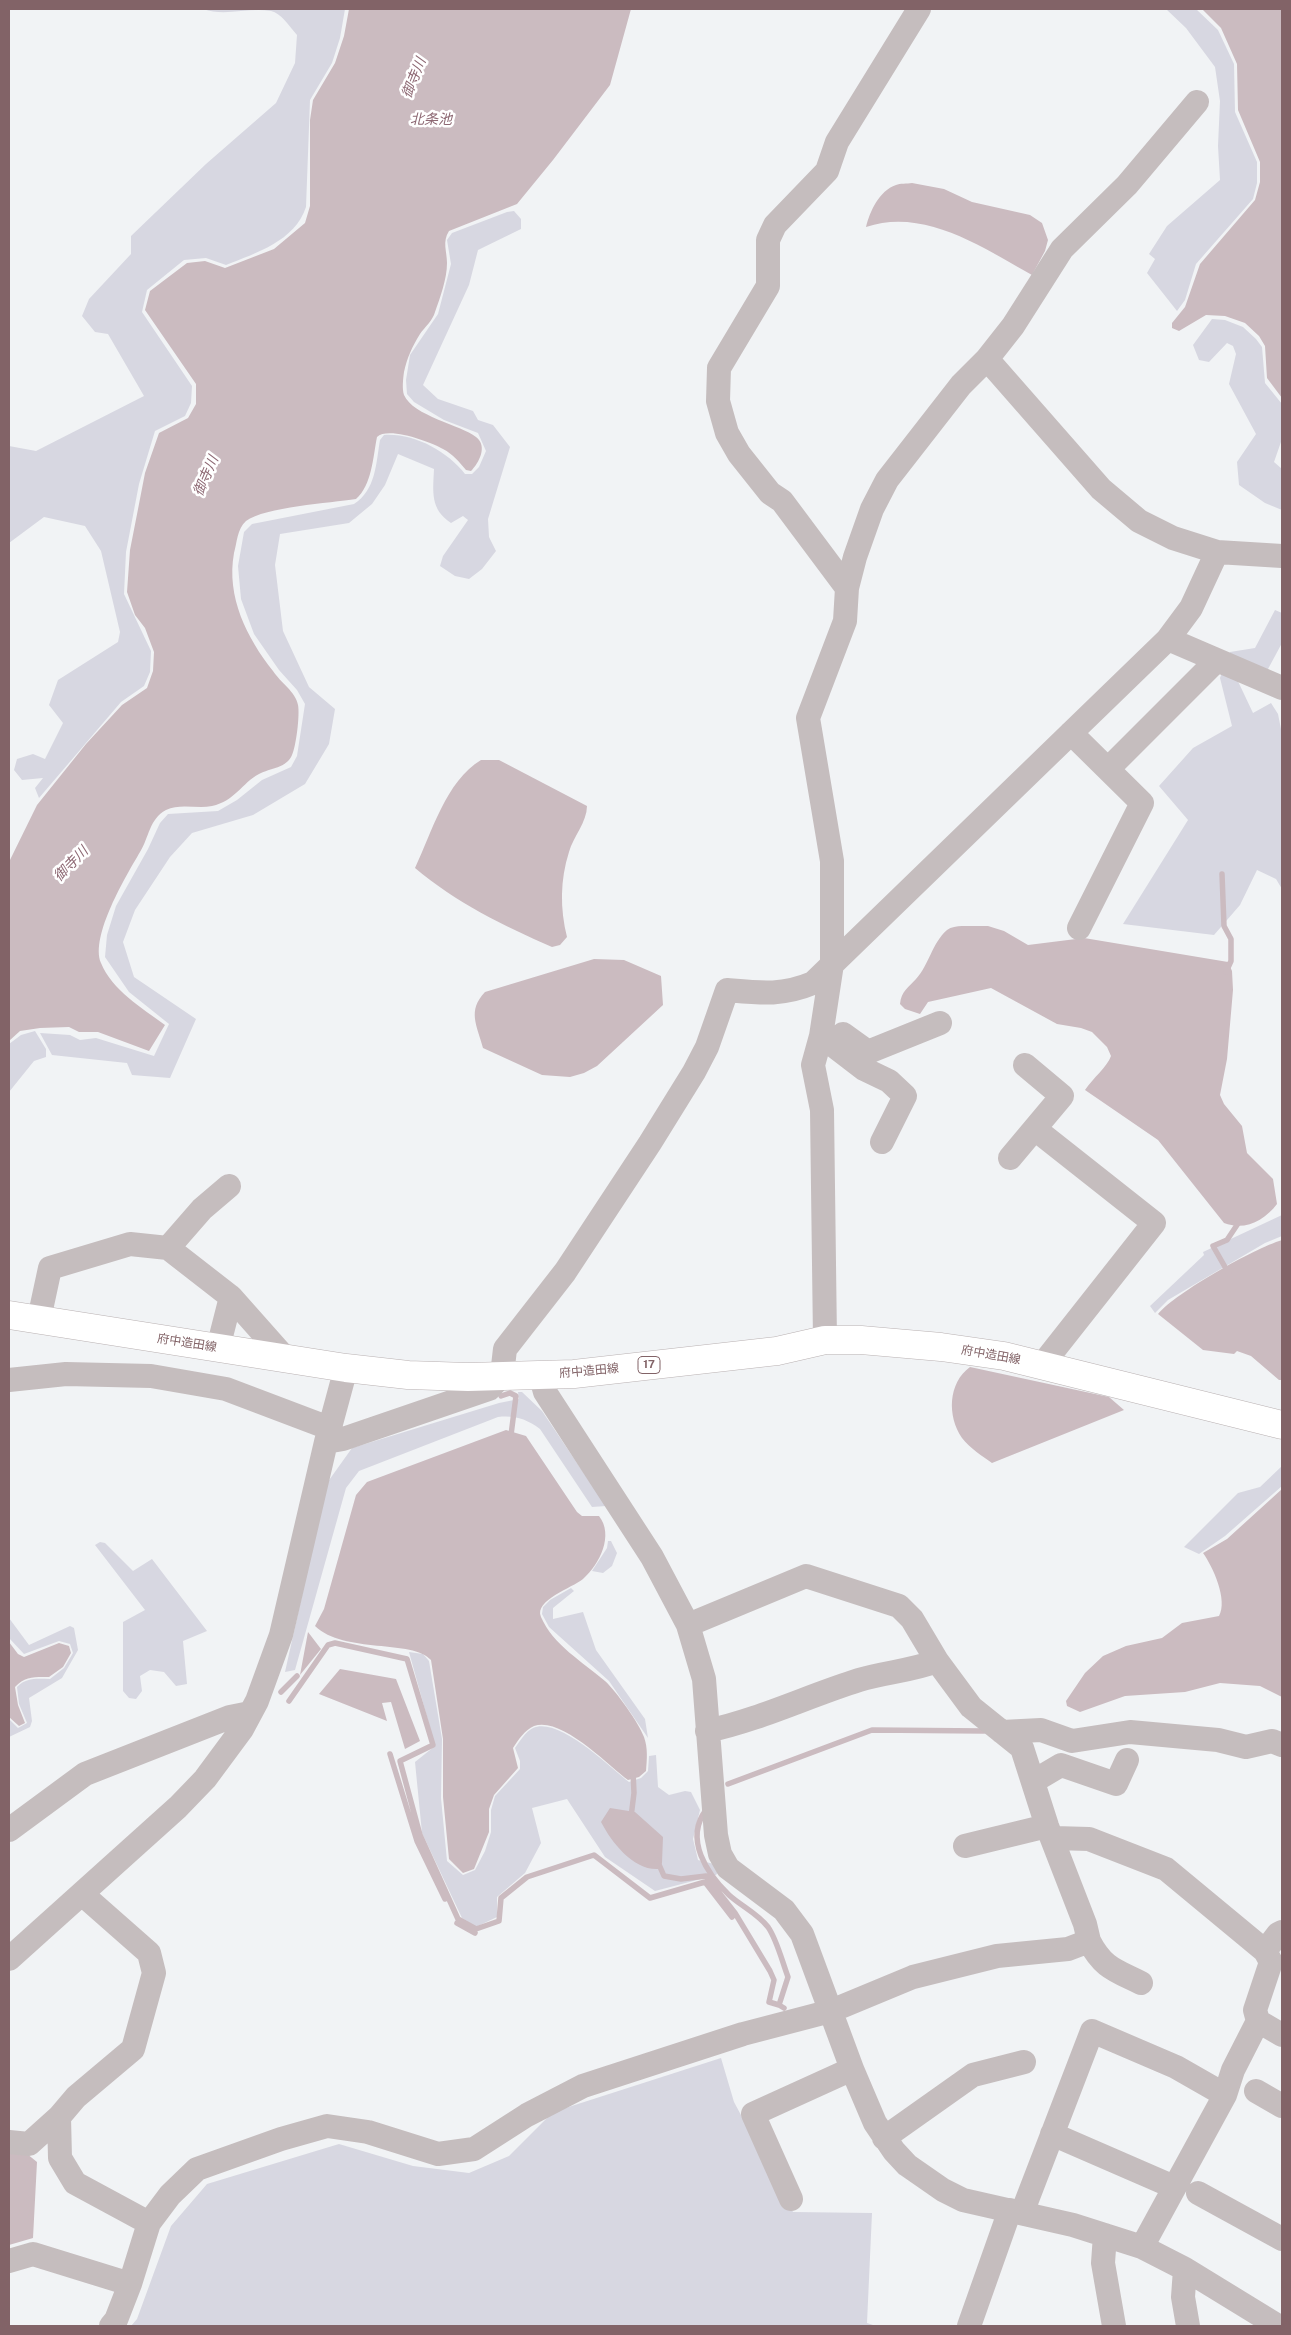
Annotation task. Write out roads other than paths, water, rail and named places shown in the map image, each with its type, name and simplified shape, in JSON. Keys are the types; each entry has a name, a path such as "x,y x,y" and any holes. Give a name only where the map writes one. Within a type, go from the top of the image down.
{"main road":[{"name":"府中造田線","path":"9,1315 286,1359 408,1375 574,1374 777,1351 825,1340 861,1340 941,1347 1004,1356 1282,1426"}],"street":[{"path":"847,588 782,501 770,493 735,447 727,433 718,401 719,368 768,286 768,240 775,224 827,171 837,142 919,9"},
{"path":"825,1340 822,1110 813,1065 822,1028 832,964 832,861 808,718 845,621 847,588 855,557 872,509 887,480 961,385 987,359 1014,326 1062,249 1127,185 1197,102"},
{"path":"987,359 1101,489 1139,521 1172,538 1217,552 1282,556"},
{"path":"9,1380 66,1374 151,1376 226,1389 328,1435 343,1439 489,1389 502,1375 505,1349 565,1272 650,1143 694,1072 707,1047 727,990 760,993 792,992 814,983 1168,639 1191,608 1217,552"},
{"path":"1168,639 1282,688"},
{"path":"1108,769 1218,660"},
{"path":"1071,733 1142,803 1079,928"},
{"path":"822,1028 868,1052 940,1023"},
{"path":"822,1028 864,1069 889,1081 905,1096 882,1142"},
{"path":"1010,1158 1062,1096 1026,1066"},
{"path":"1035,1129 1154,1223 1042,1366"},
{"path":"168,1248 202,1209 229,1186"},
{"path":"39,1320 50,1268 130,1244 168,1248 231,1297 286,1359"},
{"path":"218,1348 231,1297"},
{"path":"9,1959 178,1807 205,1780 228,1750 250,1713 281,1634 328,1435 346,1368"},
{"path":"540,1374 545,1392 643,1542 671,1589 688,1625 704,1679 716,1835 720,1854 728,1868 774,1901 794,1921 802,1934 852,2069 884,2138 907,2164 943,2190 963,2200 1105,2235 1142,2247 1185,2269 1278,2326"},
{"path":"688,1625 806,1576 899,1606 912,1619 937,1661 971,1707 1022,1748 1089,1941 1098,1959 1115,1971 1141,1983"},
{"path":"707,1731 733,1725 860,1679 920,1668 937,1661"},
{"path":"9,1830 85,1774 230,1716 250,1713"},
{"path":"1002,1732 1041,1730 1072,1741 1130,1732 1218,1740 1246,1747 1272,1741 1282,1744"},
{"path":"1034,1781 1061,1765 1116,1784 1127,1760"},
{"path":"965,1846 1051,1832 1089,1839 1166,1869 1265,1952 1271,1962 1255,2010 1258,2021 1233,2070 1225,2095 1142,2247"},
{"path":"9,2142 28,2144 59,2117 76,2097 133,2049 154,1973 149,1952 82,1894"},
{"path":"1265,1952 1278,1934 1282,1932"},
{"path":"111,2326 116,2320 130,2284 149,2223 170,2194 197,2169 281,2139 327,2126 368,2132 438,2154 474,2149 527,2115 583,2086 744,2034 831,2011 912,1977 997,1956 1068,1949 1089,1941"},
{"path":"1258,2021 1282,2035"},
{"path":"969,2326 1016,2212 1052,2134 1092,2031 1176,2067 1225,2095"},
{"path":"884,2138 973,2076 1024,2062"},
{"path":"792,2199 753,2114 852,2069"},
{"path":"1256,2091 1282,2106"},
{"path":"59,2117 60,2158 74,2183 149,2223"},
{"path":"1052,2134 1174,2187"},
{"path":"1198,2192 1282,2240"},
{"path":"1105,2235 1103,2263 1114,2326"},
{"path":"9,2261 33,2254 130,2284"},
{"path":"1185,2269 1183,2298 1188,2326"}],"water":[{"name":"北条池","path":"349,9 631,9 610,85 553,160 517,204 449,231 447,235 445,243 447,269 443,288 431,321 420,334 408,357 404,372 403,390 409,402 417,409 469,433 480,441 482,450 474,468 471,471 466,470 450,453 429,443 400,434 383,434 377,437 369,479 356,499 298,506 268,512 246,521 241,528 232,569 236,601 247,631 255,645 276,675 297,700 296,738 292,755 286,763 259,774 220,804 171,808 160,814 156,818 143,847 111,906 100,938 99,951 101,963 112,982 120,990 165,1025 149,1051 98,1032 79,1032 69,1027 20,1031 9,1041 9,862 37,805 86,744 122,705 147,688 153,671 154,652 145,628 135,615 127,592 130,550 145,473 159,433 188,418 196,404 196,384 145,310 150,291 187,263 205,261 225,268 274,249 305,223 310,206 310,120 313,100 335,63 344,36"},
{"path":"1202,9 1282,9 1282,398 1267,378 1265,346 1259,336 1245,323 1225,316 1206,315 1179,331 1172,328 1172,323 1185,307 1200,264 1255,200 1260,182 1260,162 1238,110 1237,64 1221,28"},
{"path":"912,183 944,189 972,202 1030,215 1042,223 1048,240 1045,251 1032,275 974,243 953,233 931,226 910,222 888,222 866,227 876,202 885,192 898,184"},
{"path":"481,760 499,760 587,806 585,818 571,846 564,873 562,905 567,937 560,945 552,947 498,922 447,892 415,868 449,794 469,769"},
{"path":"962,926 988,926 1004,931 1028,945 1084,938 1228,962 1232,971 1233,990 1227,1059 1220,1095 1224,1104 1242,1126 1247,1153 1273,1179 1277,1204 1272,1210 1260,1220 1247,1225 1239,1226 1224,1223 1158,1140 1085,1090 1111,1056 1107,1047 1092,1032 1057,1024 991,988 928,1002 920,1014 905,1009 900,1004 902,996 924,967 942,935 949,929"},
{"path":"594,959 624,960 661,976 663,1005 597,1066 584,1073 570,1077 542,1075 483,1048 476,1025 475,1012 476,1006 485,992"},
{"path":"1282,1240 1282,1380 1279,1380 1251,1356 1237,1351 1234,1354 1203,1350 1158,1314 1181,1294 1216,1272 1253,1252"},
{"path":"970,1367 1109,1397 1124,1410 992,1463 965,1442 954,1420 952,1400 954,1391 957,1382"},
{"path":"506,1430 526,1436 577,1512 582,1516 599,1516 603,1524 605,1540 595,1566 578,1583 548,1600 540,1611 541,1617 546,1627 561,1645 605,1681 627,1708 645,1741 647,1754 646,1771 639,1777 628,1780 597,1754 570,1735 557,1728 545,1725 534,1726 522,1735 513,1748 518,1768 494,1795 489,1809 489,1832 474,1869 463,1873 449,1859 443,1797 443,1739 431,1660 422,1654 409,1650 343,1640 328,1635 315,1626 324,1609 356,1495 367,1482"},
{"path":"1282,1489 1282,1697 1260,1686 1220,1683 1185,1692 1125,1696 1080,1712 1067,1706 1066,1701 1085,1673 1103,1656 1126,1646 1162,1638 1182,1623 1219,1616 1222,1601 1221,1593 1211,1566 1203,1553 1227,1539"},
{"path":"308,1632 321,1649 300,1675"},
{"path":"9,1642 18,1654 24,1657 59,1643 69,1646 71,1653 63,1667 49,1677 26,1679 15,1687 18,1705 25,1723 19,1726 9,1717"},
{"path":"340,1669 396,1679 420,1741 405,1749 391,1702 382,1703 387,1721 319,1694"},
{"path":"610,1808 635,1812 663,1837 662,1863 659,1869 650,1868 633,1861 618,1847 601,1822"},
{"path":"9,2147 21,2149 37,2162 33,2238 9,2245"}],"waterway":[{"path":"1222,874 1224,926 1231,939 1231,961 1226,972"},
{"path":"1229,1274 1213,1246 1227,1240 1239,1222"},
{"path":"501,1396 510,1393 516,1396 511,1435"},
{"path":"289,1701 328,1645 335,1643 407,1659 433,1745 400,1761 420,1835 458,1919 476,1929 499,1921 501,1898 527,1877 594,1855 650,1898 705,1882 732,1917"},
{"path":"281,1692 297,1676"},
{"path":"728,1784 872,1730 984,1731"},
{"path":"390,1754 417,1841 445,1899"},
{"path":"631,1817 634,1793 633,1772"},
{"path":"706,1810 700,1821 697,1833 701,1856 706,1867 721,1887 759,1918 771,1932 788,1977 779,2005 784,2008"},
{"path":"657,1860 664,1876 681,1879 706,1876 735,1913 770,1971 774,1980 769,2002 779,2005"},
{"path":"457,1923 475,1933"}],"water label":[{"name":"御寺川","path":"414,78"},
{"name":"御寺川","path":"206,476"},
{"name":"御寺川","path":"71,864"}]}
